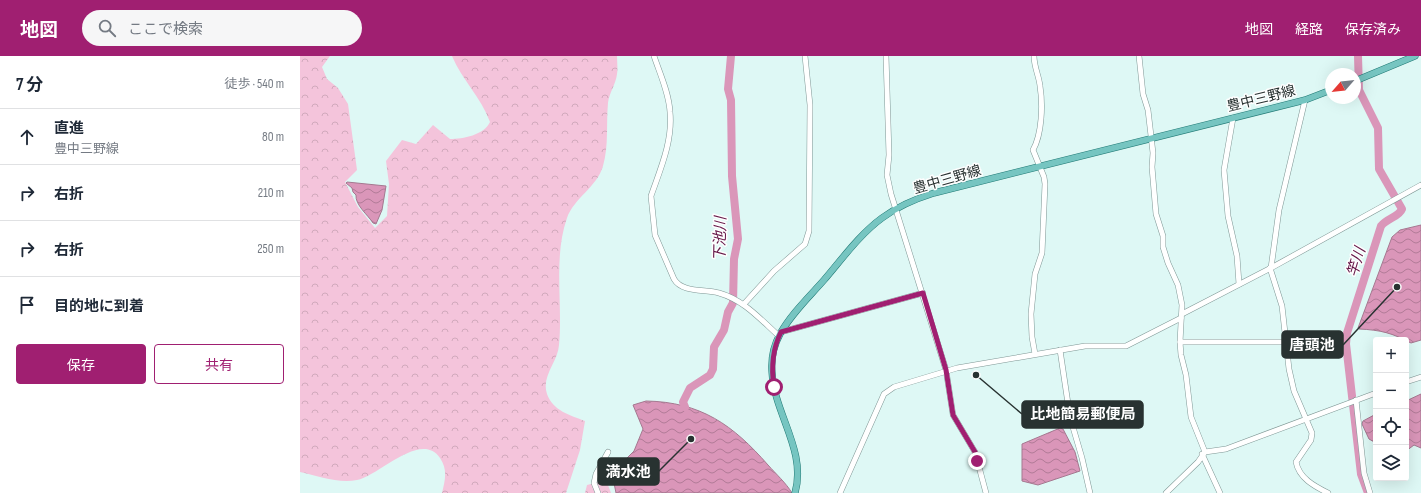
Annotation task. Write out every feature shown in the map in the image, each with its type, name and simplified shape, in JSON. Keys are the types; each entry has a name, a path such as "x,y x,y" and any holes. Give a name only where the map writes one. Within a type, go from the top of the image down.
{"main road":[{"path":"1361,79 1415,56"},
{"name":"豊中三野線","path":"797,492 798,470 795,451 774,387 772,373 773,354 780,334 797,310 864,234 882,218 896,209 934,193 1305,100 1325,92"}],"street":[{"path":"654,56 670,111 667,144 651,196 655,235 677,284 683,288 727,296 744,304 780,334 923,293"},
{"path":"744,304 774,271 804,244 809,231 810,105 805,56"},
{"path":"886,56 889,155 887,175 896,209 946,370 953,415 975,452 986,493"},
{"path":"1034,56 1034,64 1041,88 1040,133 1033,150 1044,177 1045,184 1042,253 1035,274 1032,314 1032,337 1035,354"},
{"path":"1139,56 1143,94 1148,110 1154,153 1152,175 1156,214 1163,236 1163,247 1168,263 1178,285 1181,316 1180,342 1191,417 1203,453 1220,493"},
{"path":"1400,56 1400,63"},
{"path":"1305,100 1279,210 1271,268 1282,306 1294,391 1312,433 1311,440 1296,462 1297,466 1303,477 1328,493"},
{"path":"1232,118 1224,170 1228,216 1237,256 1239,284"},
{"path":"840,493 884,394 894,386 946,370 1035,354 1085,346 1126,346 1421,186"},
{"path":"1180,342 1286,342"},
{"path":"1060,350 1070,416 1090,493"},
{"path":"1409,381 1421,377"},
{"path":"1203,453 1226,449 1373,394"},
{"path":"1356,400 1364,473 1370,493"},
{"path":"598,493 594,483 596,474 608,452"},
{"path":"1166,493 1198,462 1203,453"}],"green space":[{"path":"300,56 330,56 322,67 327,79 338,88 348,104 357,170 345,182 358,207 375,228 387,216 389,184 386,161 402,140 416,144 433,125 450,139 467,137 483,130 490,122 482,105 456,65 452,56 617,56 616,78 608,103 607,142 603,166 596,180 570,211 560,249 559,345 556,357 546,381 547,394 553,405 563,412 585,421 580,450 566,493 442,493 445,475 443,462 432,451 422,449 400,457 366,477 357,480 343,481 300,472"},
{"path":"606,480 611,493 585,493 587,485"}],"water":[{"path":"346,183 386,186 382,210 376,224 373,223 360,206 356,199 356,195 352,188"},
{"path":"1421,225 1421,340 1411,343 1409,342 1409,337 1398,337 1374,330 1358,328 1392,237 1400,230"},
{"path":"1421,394 1421,448 1414,445 1409,449 1409,400"},
{"path":"646,401 666,402 700,411 729,427 755,451 784,482 792,493 616,493 612,473 634,451 643,429 633,405"},
{"path":"1373,416 1373,441 1369,439 1362,424 1363,421"},
{"path":"1060,428 1063,429 1075,452 1080,471 1038,485 1022,481 1022,444"}],"waterway":[{"name":"下池川","path":"685,407 683,402 690,388 710,375 713,369 714,347 724,330 728,312 733,303 734,259 738,239 732,176 731,100 728,89 731,56"},
{"name":"竿川","path":"1358,56 1359,90 1378,128 1379,169 1402,209 1398,214 1386,221 1381,226 1347,333 1346,344 1361,474 1368,493"}],"place":[{"name":"唐頭池","path":"1397,287"},
{"name":"比地簡易郵便局","path":"976,375"},
{"name":"満水池","path":"691,439"}],"route":[{"path":"774,387 772,373 773,354 781,332 923,293 946,370 953,415 975,452 977,461"}]}
